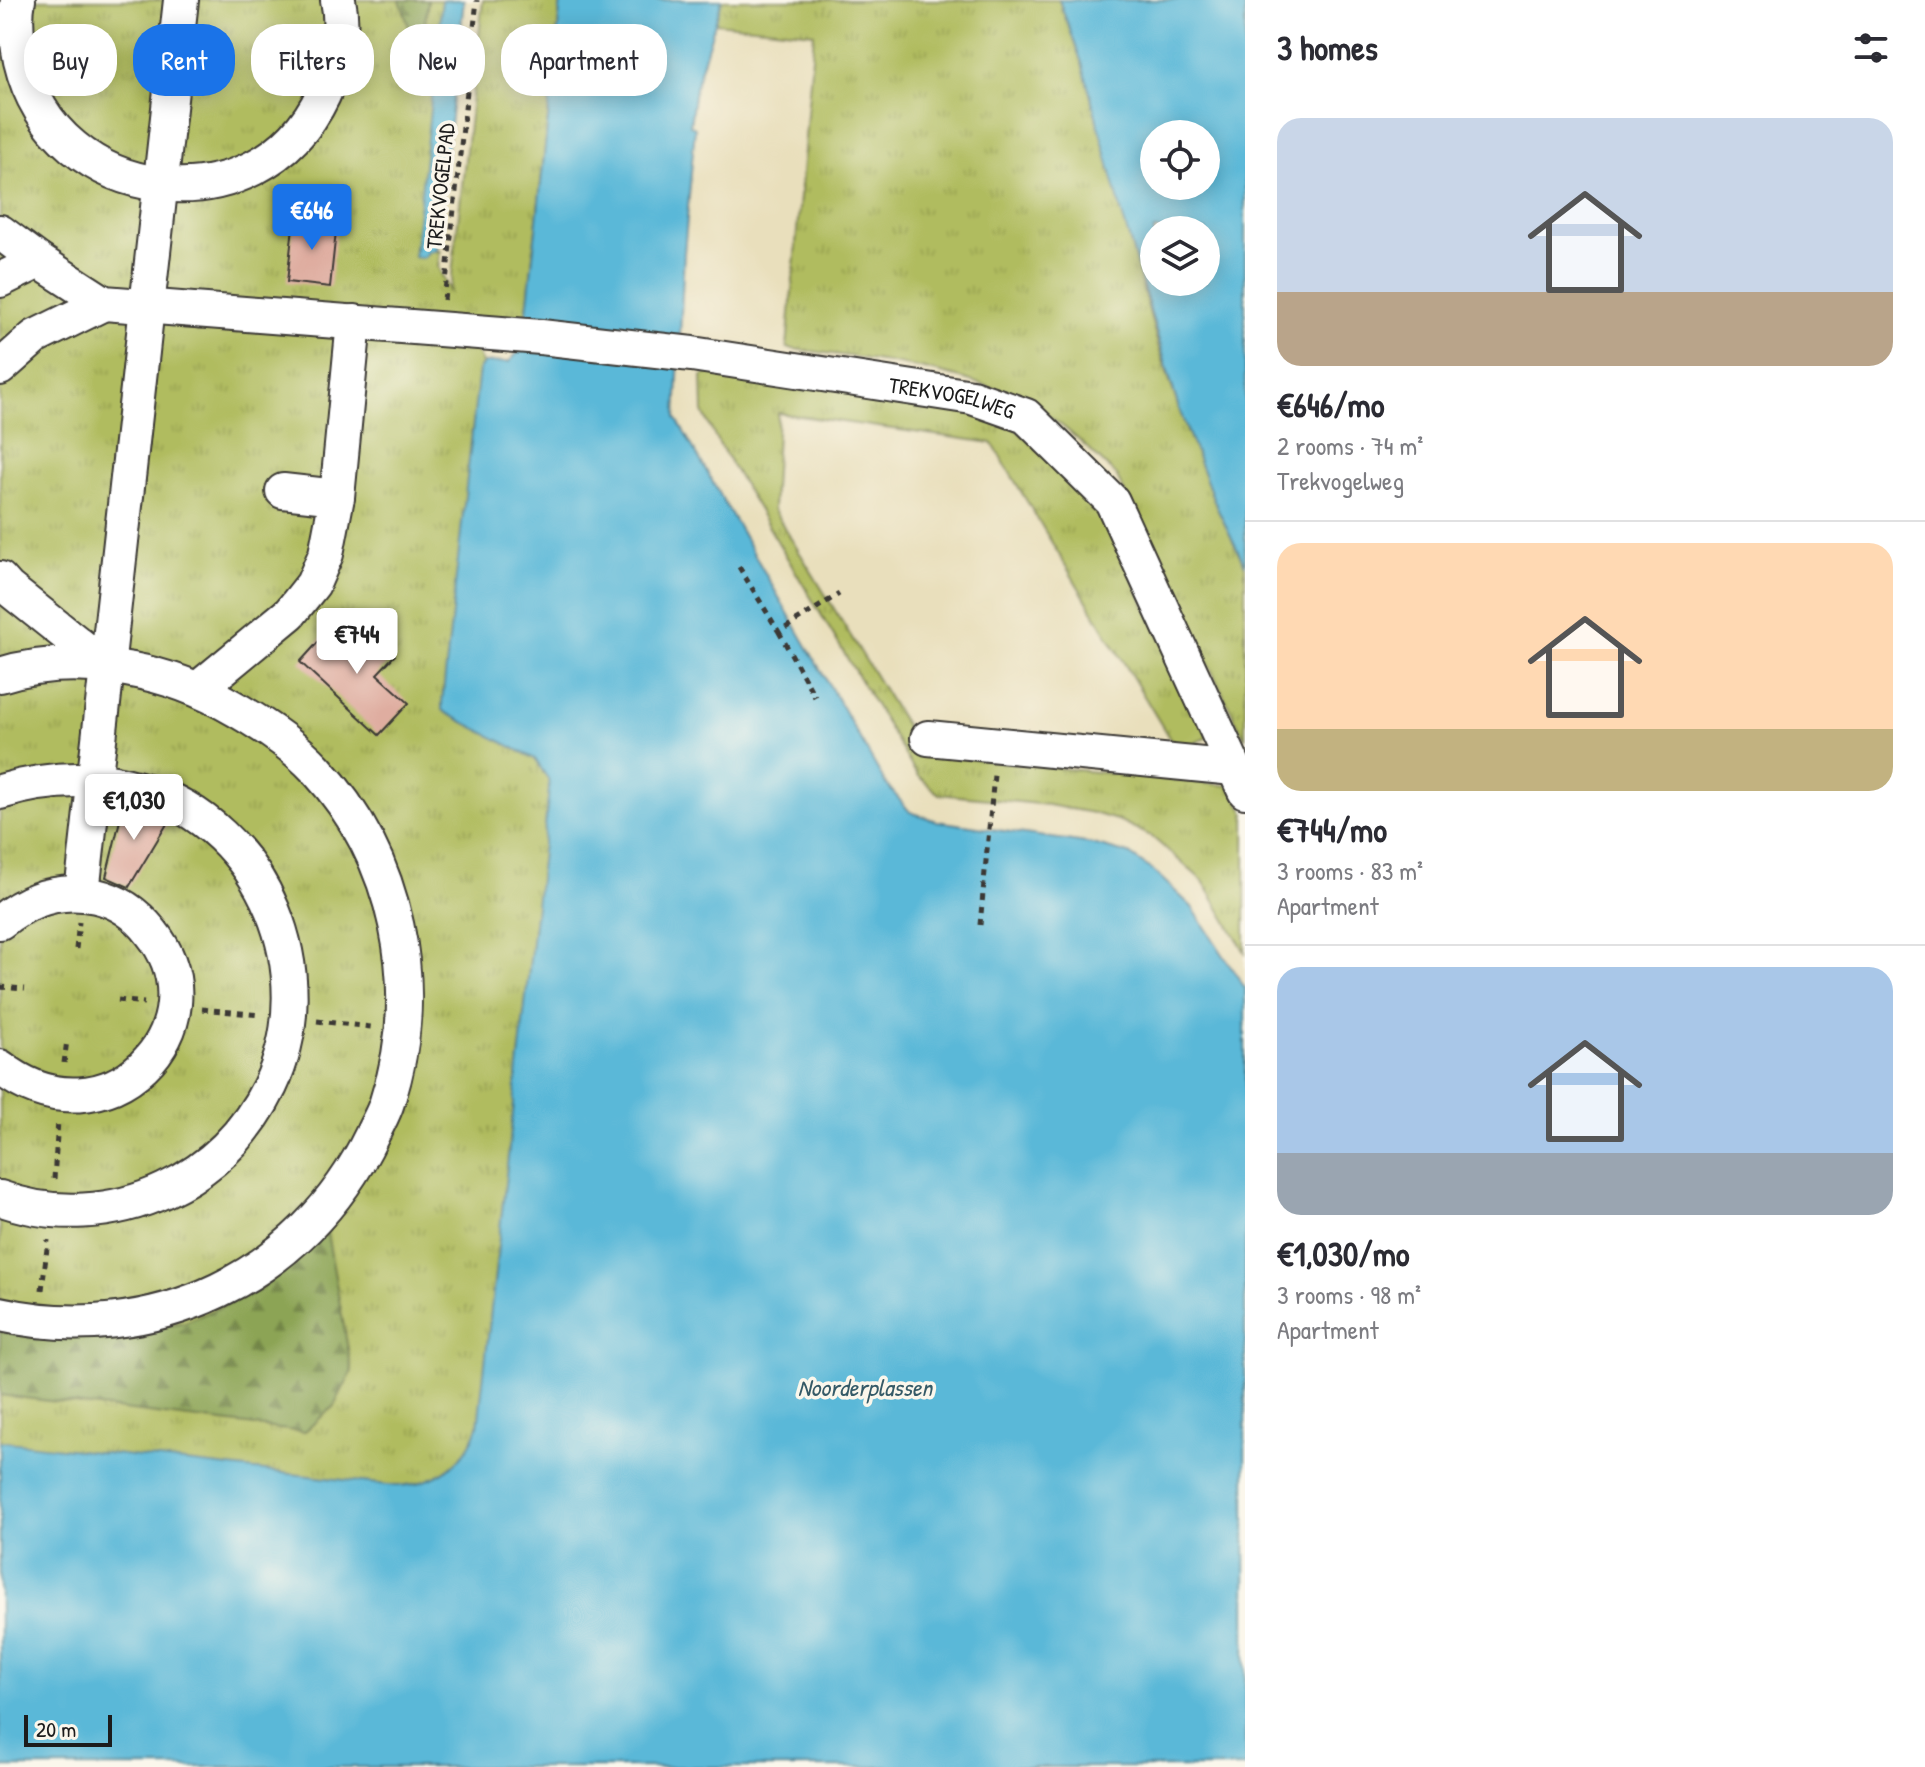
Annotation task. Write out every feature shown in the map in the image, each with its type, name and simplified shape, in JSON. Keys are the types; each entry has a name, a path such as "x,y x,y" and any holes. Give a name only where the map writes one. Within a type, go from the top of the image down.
{"street":[{"path":"18,0 17,43 25,79 41,111 64,140 92,162 125,177 161,186 197,185 232,177 265,161 293,139 316,110 331,77 339,42 338,0"},
{"path":"82,893 181,0"},
{"path":"0,232 104,303"},
{"path":"0,280 39,261"},
{"path":"0,368 35,337 104,303"},
{"name":"TREKVOGELWEG","path":"104,303 541,337 692,354 972,397 1026,416 1112,501 1240,779"},
{"path":"198,689 290,613 313,584 326,554 337,497 354,322"},
{"path":"283,491 337,497"},
{"path":"0,579 107,667"},
{"path":"0,1314 39,1323 113,1322 185,1306 252,1274 309,1227 355,1169 387,1103 403,1031 404,1002 404,959 388,890 358,825 315,768 261,722 198,689 154,675 107,667 60,665 4,671"},
{"path":"928,738 1240,779"},
{"path":"0,792 49,780 95,780 145,790 189,811 227,841 257,879 279,923 290,970 290,1018 279,1065 258,1110 228,1147 191,1178 147,1199 100,1210 51,1210 0,1198"},
{"path":"0,922 17,908 37,899 82,893 105,898 143,922 158,940 168,960 173,982 173,1006 168,1028 158,1048 144,1066 106,1090 83,1096 61,1096 38,1091 0,1067"}],"path":[{"name":"TREKVOGELPAD","path":"441,329 477,0"},
{"path":"739,567 815,697"},
{"path":"779,632 839,594"},
{"path":"980,925 997,745"},
{"path":"0,987 25,989"}],"green space":[{"path":"0,0 451,0 449,24 390,24 390,96 443,96 431,251 440,251 438,267 450,292 472,96 485,96 485,24 480,24 483,0 561,0 558,24 501,24 501,96 550,96 525,329 463,322 486,372 558,758 479,1510 0,1454"},
{"path":"400,0 428,0 425,23 408,24"},
{"path":"722,0 1059,0 1082,63 1140,278 1140,296 1145,296 1179,409 1217,508 1245,565 1245,739 1116,475 1074,436 1019,399 955,376 886,362 787,348 814,33 714,23"},
{"path":"712,371 973,409 1013,426 1098,507 1208,737 1177,751 992,443 778,413 773,509 923,754 1231,786 1245,813 1245,952 1203,881 1151,836 1120,821 1093,813 1048,805 939,794 917,775 715,437 703,412 702,376"},
{"path":"327,1233 352,1371 334,1406 304,1432 0,1395 0,1331 39,1339 110,1334 185,1322 258,1291"}],"water":[{"path":"442,0 464,0 461,24 439,24"},
{"name":"Noorderplassen","path":"561,0 722,0 695,88 690,125 695,128 684,253 676,418 886,784 910,812 937,821 1093,844 1129,854 1156,873 1192,907 1245,988 1245,1767 0,1767 0,1441 397,1486 424,1481 448,1469 466,1451 478,1426 549,789 548,779 535,759 442,710 479,369 484,363 509,362 523,347 550,96 667,96 667,24 558,24"},
{"path":"1059,0 1245,0 1245,565 1217,508 1179,409 1146,296 1220,296 1220,216 1140,216 1140,276 1082,63"},
{"path":"432,96 453,96 436,250 428,252 423,258 414,257"}],"building":[{"path":"294,217 337,222 330,287 287,282"},
{"path":"362,625 395,655 377,674 409,703 379,735 300,662 329,630 345,644"},
{"path":"125,800 170,819 129,887 106,877"}]}
